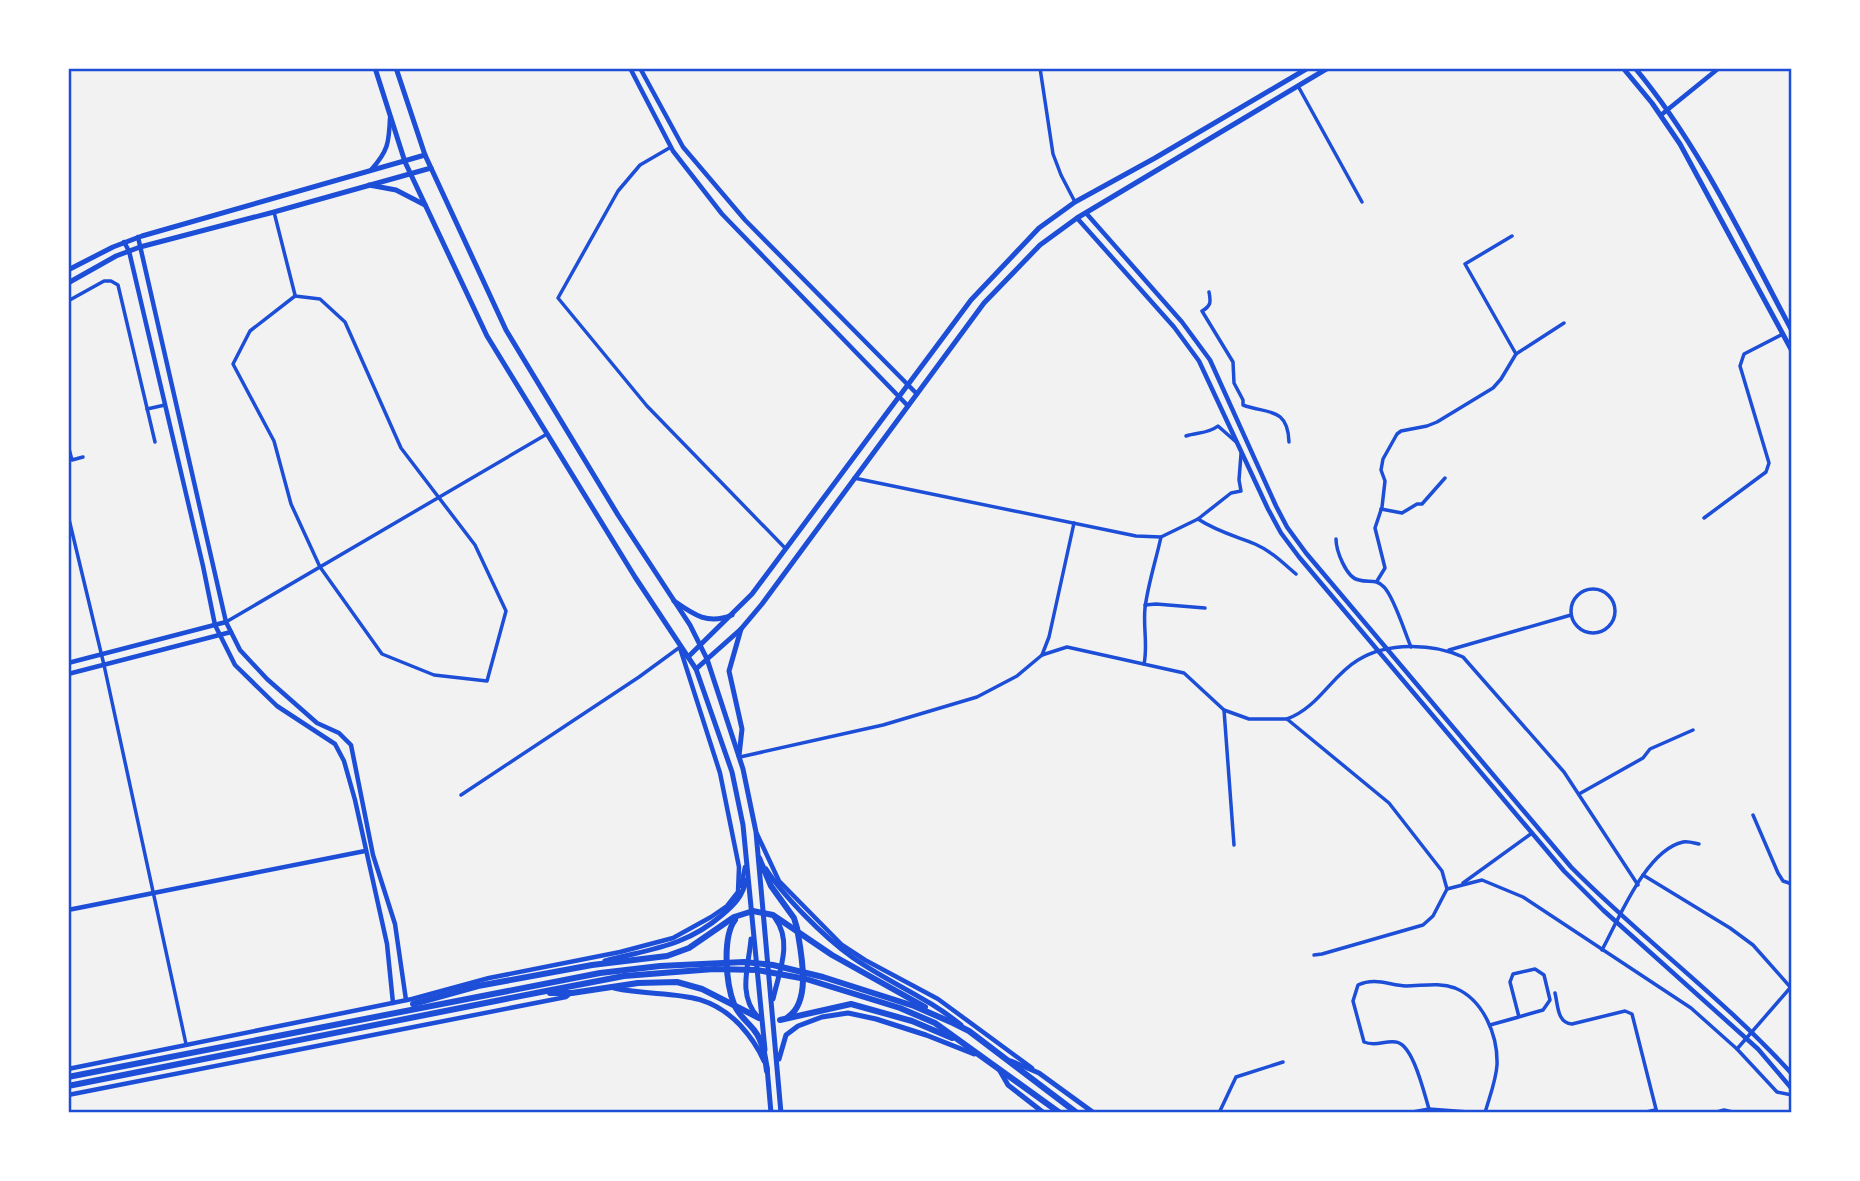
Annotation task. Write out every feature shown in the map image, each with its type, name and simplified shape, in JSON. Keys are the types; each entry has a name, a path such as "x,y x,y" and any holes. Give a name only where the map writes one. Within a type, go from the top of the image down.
{"highway":[{"path":"759,858 771,886 794,918 800,947 803,993 801,1002 792,1015 780,1020 839,1005 857,1005 912,1021 964,1043"},
{"path":"389,1013 456,991 592,965 677,953 700,942 742,914 760,911 773,915 832,955 969,1031 1077,1113"},
{"path":"742,914 733,922 728,935 729,978 734,1005 753,1029 762,1046 767,1070"},
{"path":"68,1077 600,973 720,962 757,963 790,968 886,996 939,1016"},
{"path":"68,1086 589,981 639,974 733,969 772,972 806,979 900,1007 934,1023 1060,1113"},
{"path":"541,992 572,993 638,983 677,982 702,989 759,1018"}],"main road":[{"path":"375,68 405,162 486,336 696,669 738,797 747,853 771,1111"},
{"path":"396,68 425,156 506,330 618,515 674,600 707,659 739,757 756,832 781,1111"},
{"path":"688,657 752,594 898,395 986,283 1039,228 1075,202 1308,68"},
{"path":"696,669 741,629 984,303 1040,245 1077,218 1328,68"},
{"path":"1623,68 1660,114 1689,159 1792,351"},
{"path":"1634,68 1666,109 1697,158 1790,320 1792,332 1783,335"},
{"path":"68,270 138,237 425,156"},
{"path":"68,283 128,251 431,168"},
{"path":"369,185 396,190 426,206"},
{"path":"1783,335 1790,320"},
{"path":"674,600 696,616 707,620 735,613"},
{"path":"739,757 742,729 729,671 741,629"},
{"path":"592,965 671,946 687,939 734,904 744,890 747,853"},
{"path":"759,858 786,894 837,946 931,1002 969,1031"},
{"path":"771,1007 785,941 781,927 773,915"},
{"path":"753,926 746,986 747,1001 759,1018"},
{"path":"614,988 704,999 734,1020 756,1046 767,1070"},
{"path":"778,1066 786,1035 805,1022 836,1014 858,1014 944,1041 986,1060"},
{"path":"1007,1059 1039,1073 1094,1113"},
{"path":"1000,1070 1008,1085 1044,1113"}],"street":[{"path":"630,68 672,149 722,214 908,406"},
{"path":"640,68 683,147 746,220 917,394"},
{"path":"1040,68 1053,154 1060,175 1075,202"},
{"path":"1660,114 1716,68"},
{"path":"1298,86 1362,202"},
{"path":"369,172 385,155 390,141 390,114"},
{"path":"683,147 672,149 640,165 618,191 558,298 647,405 785,548"},
{"path":"274,212 295,296"},
{"path":"1086,213 1195,337 1210,360 1287,527 1306,553 1571,867 1621,916 1752,1032 1792,1074"},
{"path":"1077,218 1188,344 1212,385 1281,533 1563,871 1617,923 1747,1038 1792,1089"},
{"path":"1512,236 1465,264 1516,354"},
{"path":"138,237 226,622 240,650 267,679 317,723 339,733 351,745 373,855 395,924 406,1000"},
{"path":"124,243 165,405 215,625 235,665 277,706 335,744 344,761 387,944 393,1003"},
{"path":"68,301 104,281 118,285 155,442"},
{"path":"1209,292 1211,301 1202,311 1233,362 1234,383 1243,405 1273,411 1282,418 1289,434 1289,442"},
{"path":"295,296 320,299 345,322 401,448 440,497 475,545 506,611 487,681 433,675 382,654 320,566 291,505 274,441 233,364 250,331 295,296"},
{"path":"1377,580 1384,568 1375,528 1385,481 1381,470 1383,459 1396,434 1437,422 1493,388 1516,354 1563,323"},
{"path":"1704,518 1766,472 1769,463 1740,366 1744,354 1783,335"},
{"path":"147,409 165,405"},
{"path":"854,478 1136,536 1161,537 1198,519 1231,493 1241,491 1240,448 1219,426 1206,433 1186,436"},
{"path":"68,663 226,622 547,434"},
{"path":"68,445 72,460 83,457"},
{"path":"1381,509 1402,513 1422,504 1445,478"},
{"path":"68,515 104,665 186,1044"},
{"path":"1198,519 1210,527 1257,545 1274,555 1296,574"},
{"path":"1042,654 1049,637 1074,523"},
{"path":"1144,664 1147,649 1143,632 1145,606 1161,537"},
{"path":"1336,539 1336,548 1352,577 1359,581 1377,580 1386,588 1411,647"},
{"path":"1589,589 1601,590 1612,598 1616,610 1613,622 1604,631 1591,634 1579,629 1571,615 1571,606 1577,594 1589,589"},
{"path":"1145,606 1156,604 1205,608"},
{"path":"1447,650 1571,615"},
{"path":"68,674 231,632"},
{"path":"739,757 883,725 977,697 1017,677 1042,654 1067,646 1184,673 1224,710 1250,719 1287,719 1302,713 1356,660 1378,651 1411,647 1447,650 1463,657 1564,772 1638,885"},
{"path":"461,795 680,647 712,746 728,807 738,867 738,892"},
{"path":"1224,710 1234,845"},
{"path":"1287,719 1389,803 1442,871 1447,889 1433,916 1423,925 1314,955"},
{"path":"1579,794 1643,758 1650,749 1693,730"},
{"path":"1753,815 1778,873 1783,881 1792,884"},
{"path":"756,832 779,881 842,945 938,999 1039,1073"},
{"path":"1462,884 1532,833"},
{"path":"1601,950 1643,876 1659,855 1686,841 1699,844"},
{"path":"68,910 365,851"},
{"path":"68,1069 393,1003 468,983 673,938 727,906 738,892 747,853"},
{"path":"1643,876 1745,939 1791,988 1737,1049"},
{"path":"1447,889 1482,880 1523,897 1691,1008 1737,1049 1777,1092 1792,1096"},
{"path":"1490,1025 1544,1010 1550,1000 1544,975 1535,969 1513,974 1510,982 1518,1017"},
{"path":"1407,1113 1429,1109 1483,1113 1497,1066 1490,1025 1471,999 1454,988 1434,985 1405,986 1375,981 1358,985 1353,1001 1364,1042 1376,1045 1393,1041 1403,1044 1411,1054 1429,1109"},
{"path":"68,1095 386,1034 566,997 572,993"},
{"path":"1555,993 1561,1020 1565,1023 1572,1024 1625,1011 1632,1014 1656,1111 1642,1113"},
{"path":"1219,1113 1236,1077 1283,1062"},
{"path":"1713,1113 1724,1110 1737,1113"}]}
